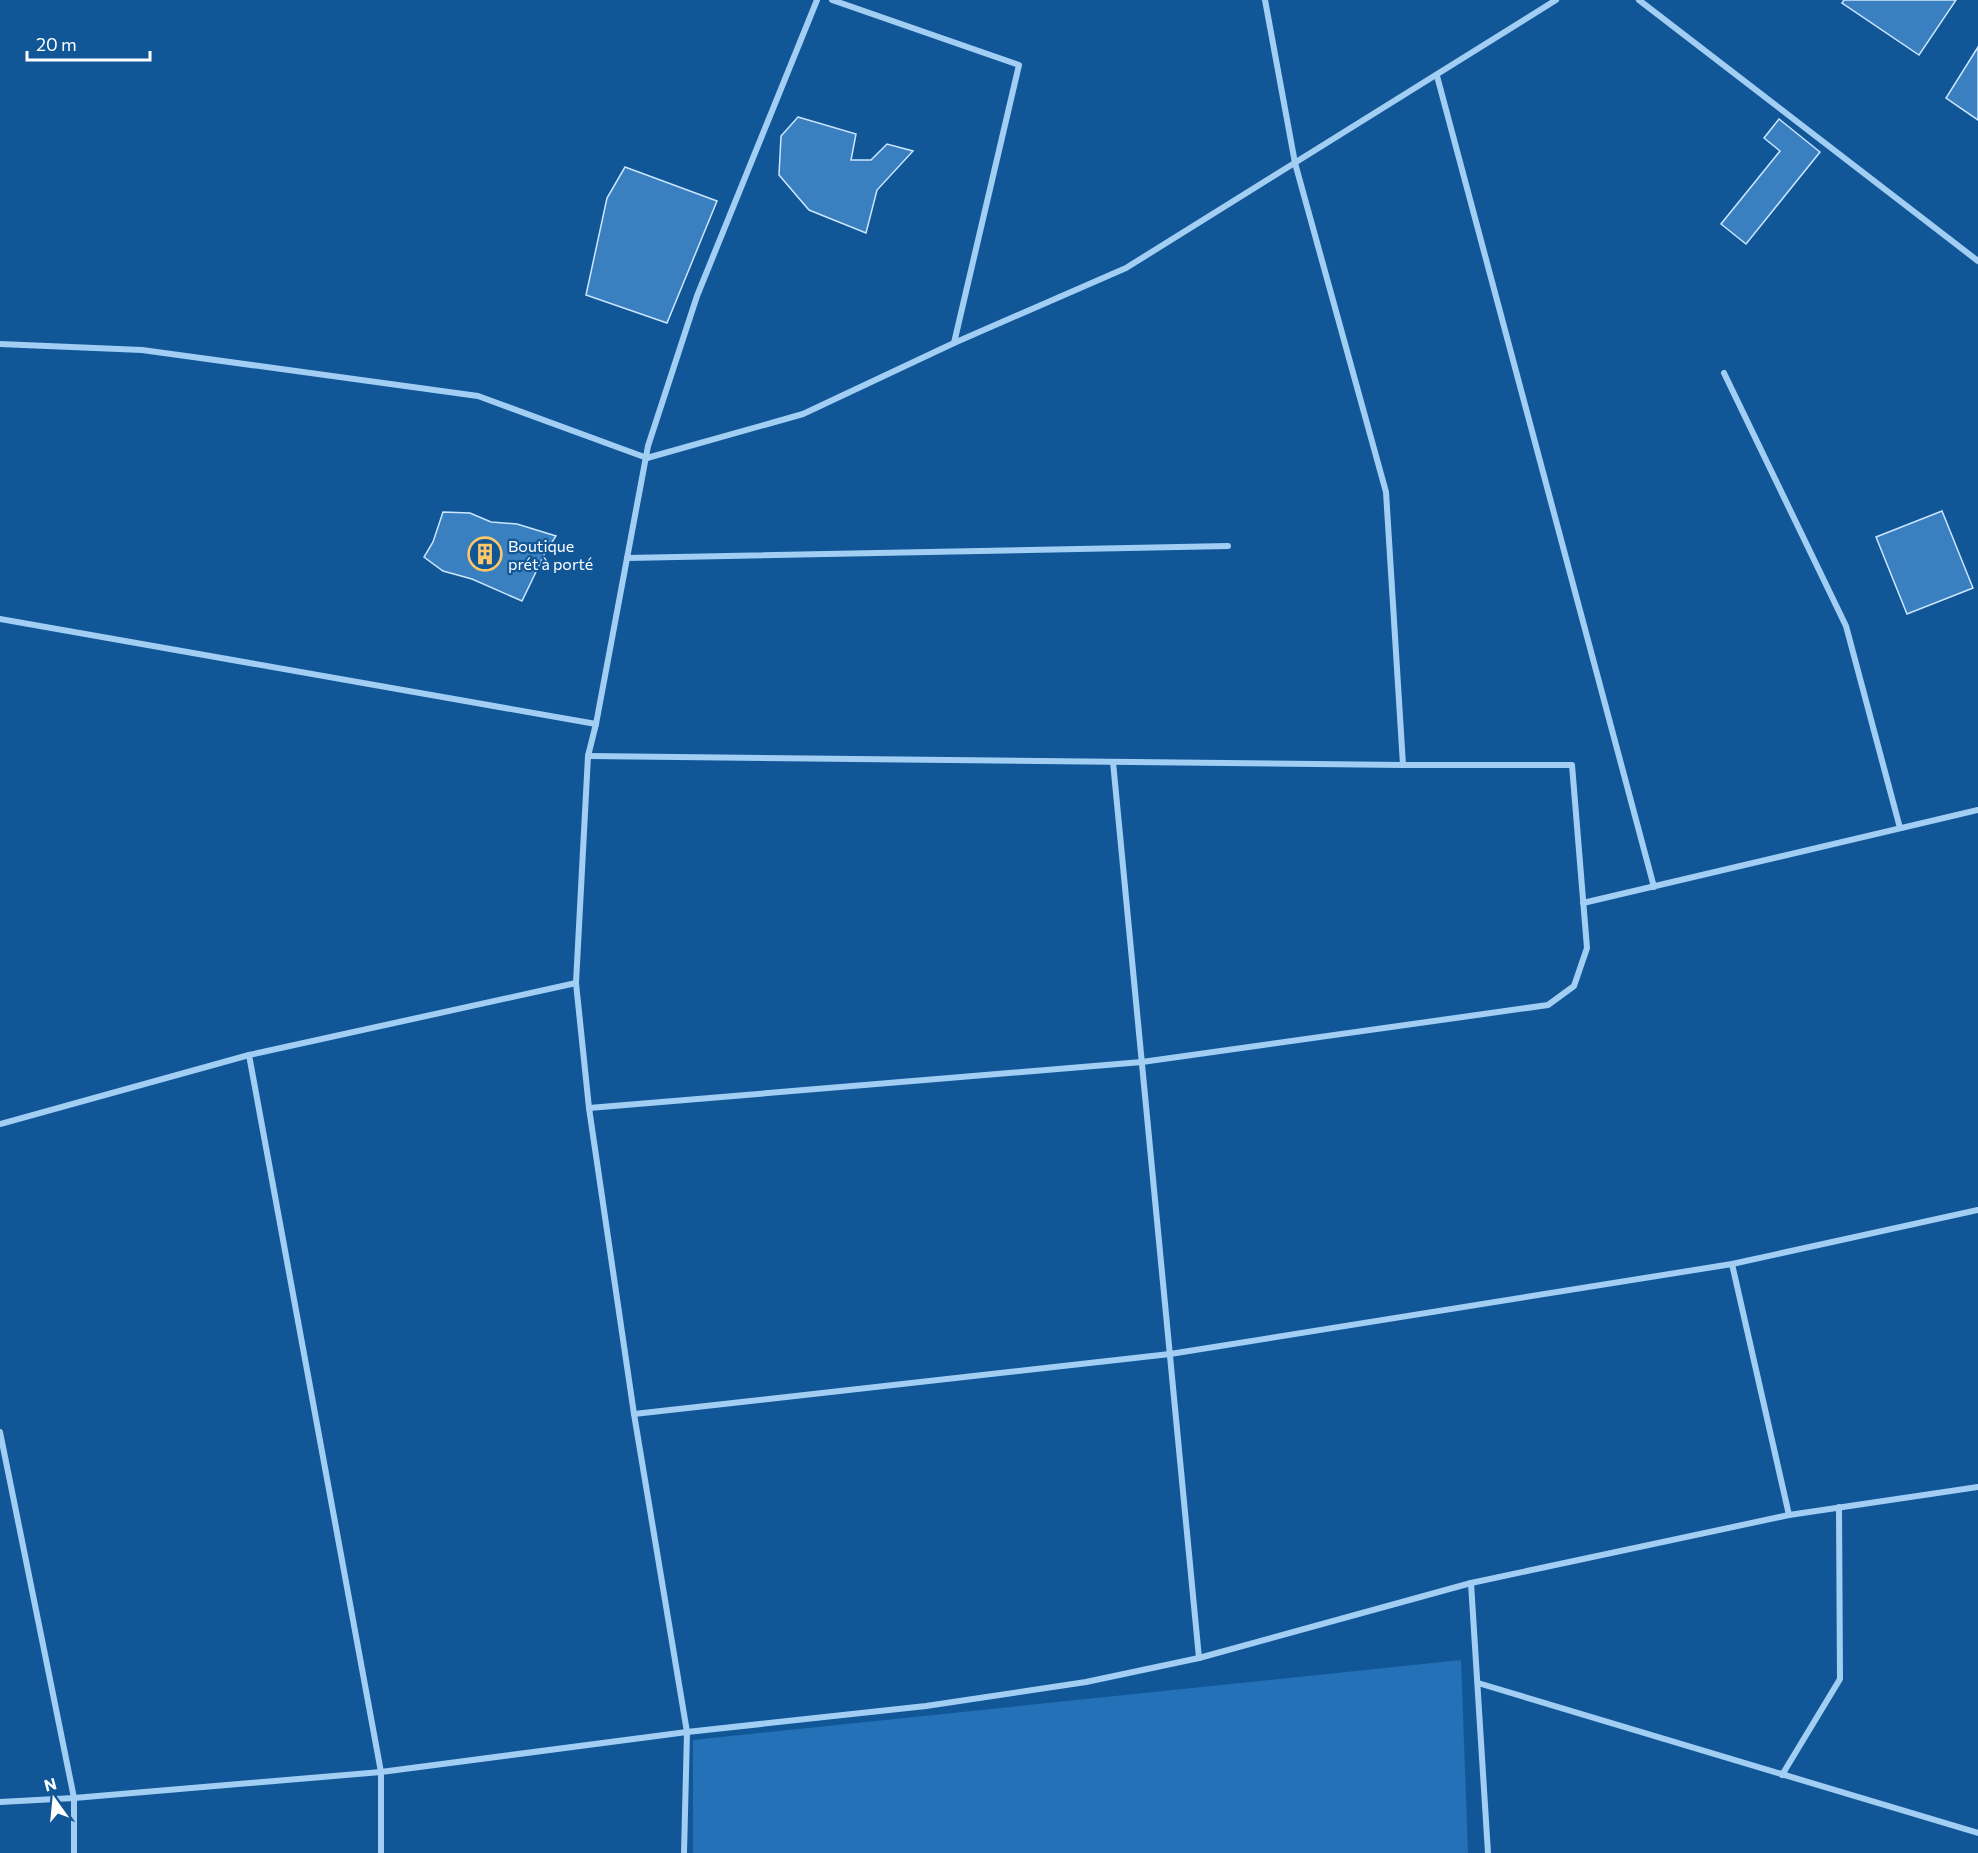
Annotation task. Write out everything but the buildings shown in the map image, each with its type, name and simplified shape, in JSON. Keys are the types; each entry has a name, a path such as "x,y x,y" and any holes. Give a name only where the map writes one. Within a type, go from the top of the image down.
{"street":[{"path":"684,1853 687,1732 634,1414 589,1108 576,983 588,756 648,446 697,296 817,0"},
{"path":"832,0 1019,65 954,343"},
{"path":"1265,0 1295,163 1386,492 1403,765"},
{"path":"0,344 142,350 478,396 646,458 803,414 954,343 1126,268 1556,0"},
{"path":"1639,0 1978,261"},
{"path":"1437,76 1654,887"},
{"path":"1724,373 1846,626 1900,828"},
{"path":"627,558 1228,546"},
{"path":"0,619 596,724"},
{"path":"588,756 1572,765 1587,948 1574,986 1548,1005 1142,1062 589,1108"},
{"path":"1113,762 1199,1658"},
{"path":"1583,903 1978,810"},
{"path":"0,1124 249,1055 576,983"},
{"path":"249,1055 381,1772 381,1853"},
{"path":"634,1414 1170,1354 1732,1264 1978,1210"},
{"path":"1732,1264 1789,1515"},
{"path":"0,1432 74,1798 74,1853"},
{"path":"0,1802 74,1798 381,1772 687,1732 926,1706 1086,1682 1199,1658 1471,1583 1789,1515 1978,1487"},
{"path":"1782,1775 1840,1679 1839,1507"},
{"path":"1471,1583 1488,1853"},
{"path":"1478,1683 1978,1833"}],"shaded area":[{"path":"1461,1660 1468,1853 693,1853 693,1740"}],"place":[{"name":"Boutique prét à porté","path":"485,554"}]}
